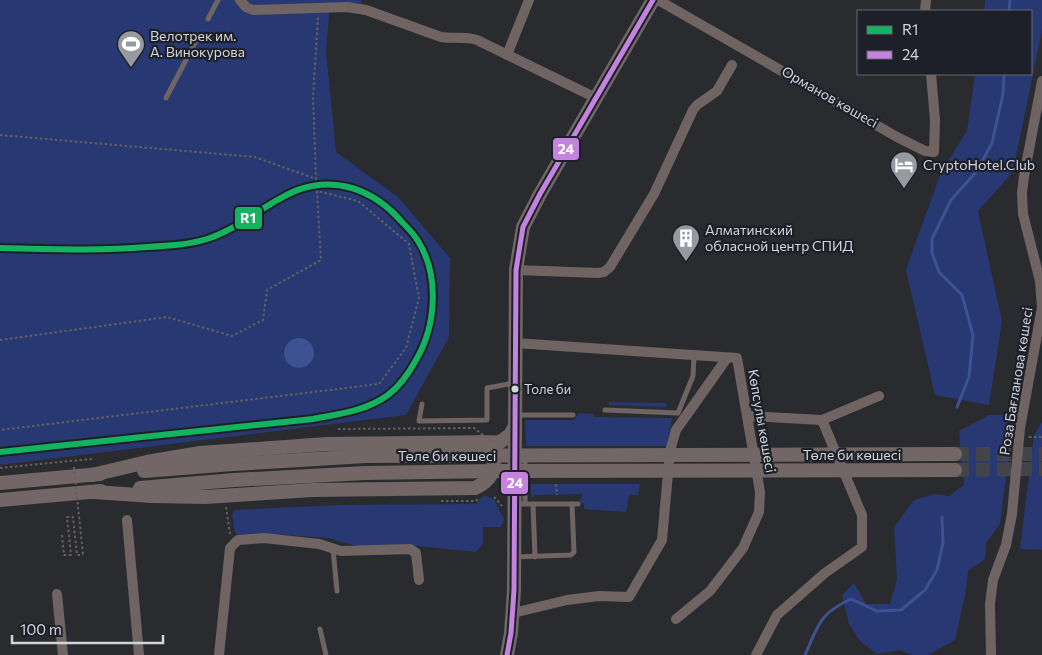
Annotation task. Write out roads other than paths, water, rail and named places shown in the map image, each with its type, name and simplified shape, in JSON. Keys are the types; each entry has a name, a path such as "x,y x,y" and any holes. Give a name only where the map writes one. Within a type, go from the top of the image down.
{"main road":[{"path":"507,655 513,613 516,270 523,227 540,194 653,0"},
{"path":"92,475 147,462 200,453 327,444 500,442 510,434 514,422"},
{"path":"94,492 205,497 312,490 475,488 490,479 494,468 494,459 491,452 486,445 480,442"},
{"name":"Төле би көшесі","path":"0,483 233,464 366,456 955,454"},
{"name":"Төле би көшесі","path":"0,500 234,480 365,473 954,470"}],"street":[{"path":"240,0 246,7 254,10 347,7 366,10 441,36 450,38 467,37 507,54 596,98"},
{"path":"507,54 529,0"},
{"name":"Орманов көшесі","path":"658,0 897,137 925,151 934,152 935,120 931,75"},
{"path":"516,270 598,273 604,272 610,267 654,194 693,110 717,91 732,65"},
{"name":"Роза Бағланова көшесі","path":"990,655 990,604 994,580 1006,545 1012,514 1020,436 1042,308 1040,281 1023,214 1022,193 1042,81"},
{"path":"515,343 728,358"},
{"path":"513,613 567,600 599,596 629,597 662,540 670,451 676,430 728,358"},
{"name":"Көпсулы көшесі","path":"676,619 710,591 743,548 759,512 760,492 737,358 728,358"},
{"path":"747,416 822,420 879,396"},
{"path":"756,655 777,615 825,573 862,547 862,515 822,420"},
{"path":"127,520 139,655"},
{"path":"219,655 227,572 232,546 238,540 264,538 319,544 342,551 362,552 410,549 416,554 419,580"},
{"path":"57,594 63,655"}],"lane":[{"path":"208,19 218,0"},
{"path":"166,98 196,41"},
{"path":"605,410 678,413 693,376 694,356"},
{"path":"422,404 419,421 487,420 487,388 515,383"},
{"path":"514,422 573,415"},
{"path":"514,557 568,556 574,552 575,504 515,506 525,450"},
{"path":"533,504 534,556"},
{"path":"333,548 337,591"},
{"path":"320,628 326,655"}],"waterway":[{"path":"1009,10 1010,0"},
{"path":"957,407 969,377 973,335 962,295 939,272 932,253 932,239 951,200 977,171 992,143 1003,94 1004,75"},
{"path":"805,655 821,621 840,604 851,599 877,611 901,610 925,590 937,570 943,543 942,517"}],"tunnel":[{"path":"955,454 1042,454"},
{"path":"955,470 1042,469"}],"place":[{"name":"Велотрек им. А. Винокурова","path":"131,68"},
{"name":"CryptoHotel.Club","path":"904,189"},
{"name":"Алматинский обласной центр СПИД","path":"686,262"},
{"name":"Толе би","path":"515,389"}]}
